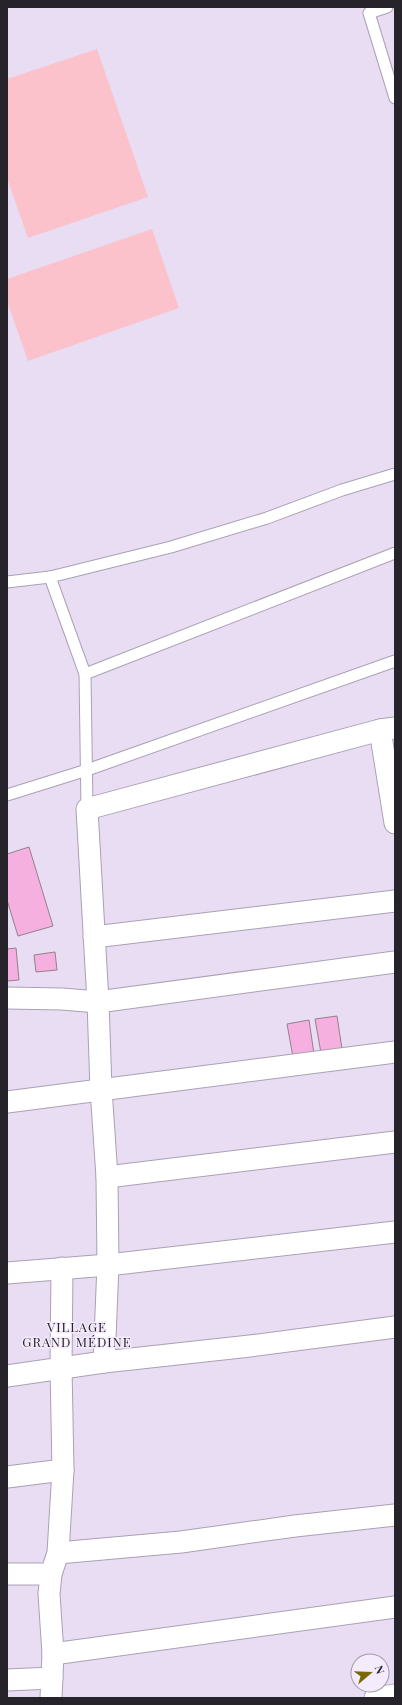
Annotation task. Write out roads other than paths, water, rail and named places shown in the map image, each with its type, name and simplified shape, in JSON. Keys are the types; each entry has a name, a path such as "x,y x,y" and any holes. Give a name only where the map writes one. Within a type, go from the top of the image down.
{"street":[{"path":"104,1362 108,1265 107,1177 101,1089 98,1002 87,809 387,729 395,823"},
{"path":"94,937 395,901"},
{"path":"7,998 62,999 98,1002 395,962"},
{"path":"7,1102 395,1052"},
{"path":"107,1177 395,1142"},
{"path":"7,1273 108,1265 395,1232"},
{"path":"7,1680 51,1688 53,1654 49,1594 51,1574 58,1553 63,1470 61,1367 62,1268"},
{"path":"7,1376 61,1367 395,1328"},
{"path":"7,1477 63,1470"},
{"path":"58,1553 181,1542 294,1526 395,1515"},
{"path":"7,1574 51,1574"},
{"path":"53,1654 395,1607"},
{"path":"375,1698 395,1695"}],"lane":[{"path":"387,7 368,10 395,98"},
{"path":"7,582 50,577 171,547 267,518 342,490 395,474"},
{"path":"85,674 395,552"},
{"path":"50,577 85,674 87,809"},
{"path":"7,795 87,770 395,661"}],"district":[{"name":"VILLAGE GRAND MÉDINE","path":"77,1334"}]}
